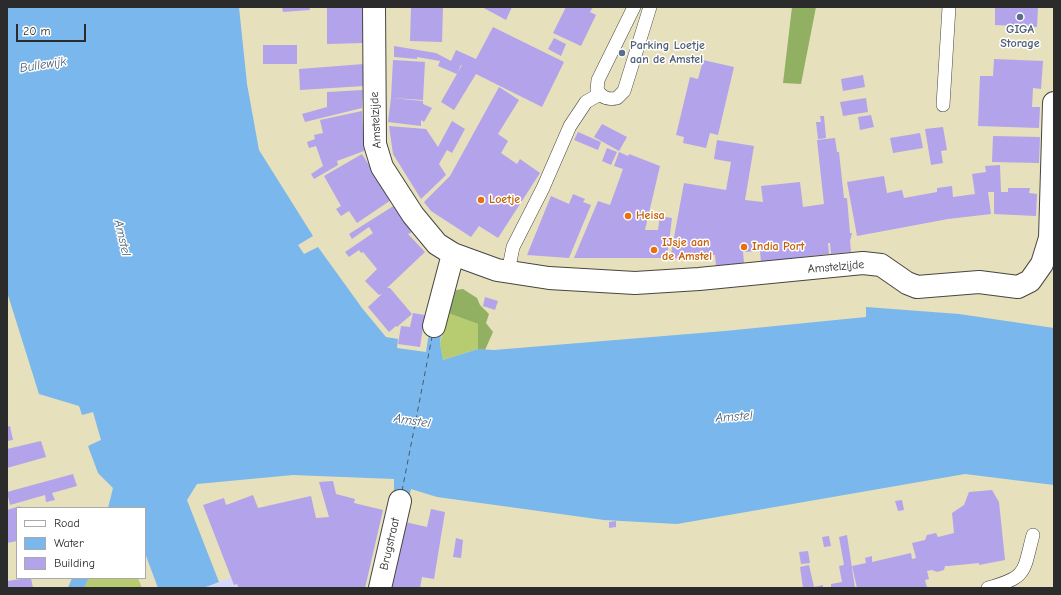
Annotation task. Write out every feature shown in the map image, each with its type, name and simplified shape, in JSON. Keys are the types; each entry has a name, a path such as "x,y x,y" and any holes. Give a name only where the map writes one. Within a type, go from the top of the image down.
{"street":[{"name":"Amstelzijde","path":"374,7 375,144 382,167 413,215 437,244 453,254 497,270 549,278 635,283 699,279 863,263 881,265 907,283 917,287 979,282 1013,287 1022,286 1030,281 1037,273 1050,238 1054,103"},
{"path":"434,326 453,254"},
{"name":"Brugstraat","path":"380,588 400,501"}],"lane":[{"path":"634,7 598,80 597,90 608,99 617,98 624,91 650,7"},
{"path":"943,105 949,7"},
{"path":"508,272 512,247 543,188 570,126 586,102 600,94"},
{"path":"988,588 1011,582 1024,571 1033,535"}],"shaded area":[{"path":"270,565 276,588 200,588"}],"green space":[{"path":"792,7 816,7 801,84 783,83"},
{"path":"463,289 477,298 480,305 489,314 486,323 493,332 485,350 478,349 478,324 448,313 456,290"},
{"path":"448,313 478,324 478,349 443,360 440,343"},
{"path":"88,579 138,579 142,588 84,588"}],"water":[{"path":"7,7 239,7 247,84 259,150 313,236 298,245 304,254 318,247 362,308 386,337 398,339 397,348 426,352 430,326 442,327 440,343 443,360 478,349 494,350 725,331 866,317 866,307 959,314 1054,328 1054,485 965,474 677,524 604,520 437,497 411,489 408,503 394,498 394,479 293,475 197,484 187,500 219,582 203,588 158,588 146,556 146,507 108,507 113,488 98,473 88,446 101,440 93,412 82,415 79,406 39,394 7,292"},
{"path":"72,579 88,579 84,588 68,588"}],"building":[{"path":"282,7 309,7 310,10 283,12"},
{"path":"327,7 363,7 364,43 327,44"},
{"path":"411,7 443,7 442,42 410,41"},
{"path":"482,7 512,7 506,20"},
{"path":"566,7 593,7 590,12 596,15 581,46 553,33"},
{"path":"995,7 1038,7 1037,27 995,25"},
{"path":"493,27 564,62 542,107 476,74 454,110 441,102 457,74 438,66 440,61 417,57 417,59 394,57 394,46 436,53 451,61 456,50 476,59"},
{"path":"554,38 566,44 561,56 548,49"},
{"path":"263,45 297,45 297,64 263,64"},
{"path":"994,59 1043,61 1041,89 1033,88 1032,107 1040,107 1039,128 978,126 980,76 993,76"},
{"path":"393,60 425,62 423,100 391,98"},
{"path":"703,60 734,67 718,135 710,133 706,148 683,143 684,137 676,135 690,77 698,79"},
{"path":"364,64 364,86 300,90 299,69"},
{"path":"863,75 865,87 843,91 841,79"},
{"path":"499,87 519,100 498,134 508,141 501,153 517,164 520,159 540,173 498,238 479,226 471,237 431,211 424,202 450,176"},
{"path":"363,90 362,108 305,122 302,114 327,107 327,92"},
{"path":"391,98 423,101 423,104 432,108 424,122 421,120 421,126 388,122"},
{"path":"866,98 868,112 843,116 840,102"},
{"path":"362,111 364,151 337,161 338,165 314,179 311,174 323,166 316,146 309,148 307,142 315,139 314,135 323,133 320,120"},
{"path":"871,115 874,127 860,130 858,117"},
{"path":"820,116 824,116 826,138 818,139 816,122 821,122"},
{"path":"452,121 465,129 452,153 447,150 439,164 446,175 421,199 393,154 389,126 426,129 438,147"},
{"path":"602,124 627,137 619,151 594,137"},
{"path":"943,127 947,150 941,151 943,163 931,165 925,129"},
{"path":"578,132 601,142 598,150 574,140"},
{"path":"920,133 923,148 893,153 890,138"},
{"path":"993,136 1040,137 1039,163 992,162"},
{"path":"835,138 837,152 839,152 844,198 847,198 850,233 852,233 850,241 851,252 831,254 830,243 828,243 829,254 761,262 760,251 743,252 744,263 716,266 715,255 670,259 684,183 726,190 731,162 714,159 717,140 754,146 745,200 763,202 761,186 800,182 803,207 824,204 817,140"},
{"path":"607,148 617,152 611,165 602,161"},
{"path":"619,152 628,156 629,154 660,166 645,230 658,230 660,216 672,218 667,258 574,258 598,201 610,205 623,169 614,166"},
{"path":"362,154 391,200 357,223 349,211 341,216 336,209 341,206 324,176"},
{"path":"1000,165 1001,192 1008,192 1008,188 1030,188 1029,193 1037,194 1036,216 994,214 994,192 988,192 991,214 948,219 857,236 847,182 884,176 887,193 902,190 904,198 937,192 937,188 952,186 953,197 975,194 972,174 986,172 985,166"},
{"path":"573,194 585,199 583,202 591,205 569,258 527,255 551,196 569,204"},
{"path":"395,205 412,232 408,234 425,252 387,288 390,288 412,314 389,332 368,307 382,294 379,295 365,281 377,269 363,252 361,253 359,250 349,257 345,252 373,233 369,227 352,239 349,234"},
{"path":"485,297 498,301 495,310 483,306"},
{"path":"413,313 425,315 420,347 398,344 401,326 410,327"},
{"path":"10,426 13,440 7,441 7,427"},
{"path":"41,441 46,457 7,468 7,449"},
{"path":"73,474 77,486 52,493 55,500 46,502 45,495 10,505 7,492"},
{"path":"333,481 336,494 355,499 354,503 383,510 365,588 239,588 237,584 234,585 203,505 224,498 226,505 253,495 258,508 311,496 316,518 329,517 319,482"},
{"path":"992,490 999,502 1005,560 979,565 979,563 945,566 944,570 937,572 932,570 927,571 929,579 925,580 927,588 857,588 852,566 866,563 865,558 872,556 872,562 911,553 912,559 916,558 912,543 925,540 927,535 936,533 938,537 954,533 952,513 964,505 969,492"},
{"path":"902,500 904,510 898,511 895,501"},
{"path":"16,507 16,541 7,543 7,510"},
{"path":"431,509 445,512 434,579 422,577 420,588 391,588 405,522 427,527"},
{"path":"616,521 616,527 609,528 609,522"},
{"path":"847,535 855,588 831,588 831,584 842,582 839,566 844,565 839,537"},
{"path":"829,536 831,546 824,547 822,537"},
{"path":"456,538 463,540 461,558 453,557"},
{"path":"808,551 810,563 801,564 799,552"},
{"path":"809,565 814,587 823,585 823,588 803,588 800,567"},
{"path":"31,579 33,588 7,588 7,581"}],"ferry route":[{"path":"402,491 432,337"}],"place":[{"name":"GIGA Storage","path":"1020,17"},
{"name":"Parking Loetje aan de Amstel","path":"622,53"},
{"name":"Loetje","path":"481,200"},
{"name":"Heisa","path":"628,216"},
{"name":"India Port","path":"744,247"},
{"name":"IJsje aan de Amstel","path":"654,250"}],"water label":[{"name":"Bullewijk","path":"43,65"},
{"name":"Amstel","path":"122,238"},
{"name":"Amstel","path":"734,417"},
{"name":"Amstel","path":"412,421"}]}
